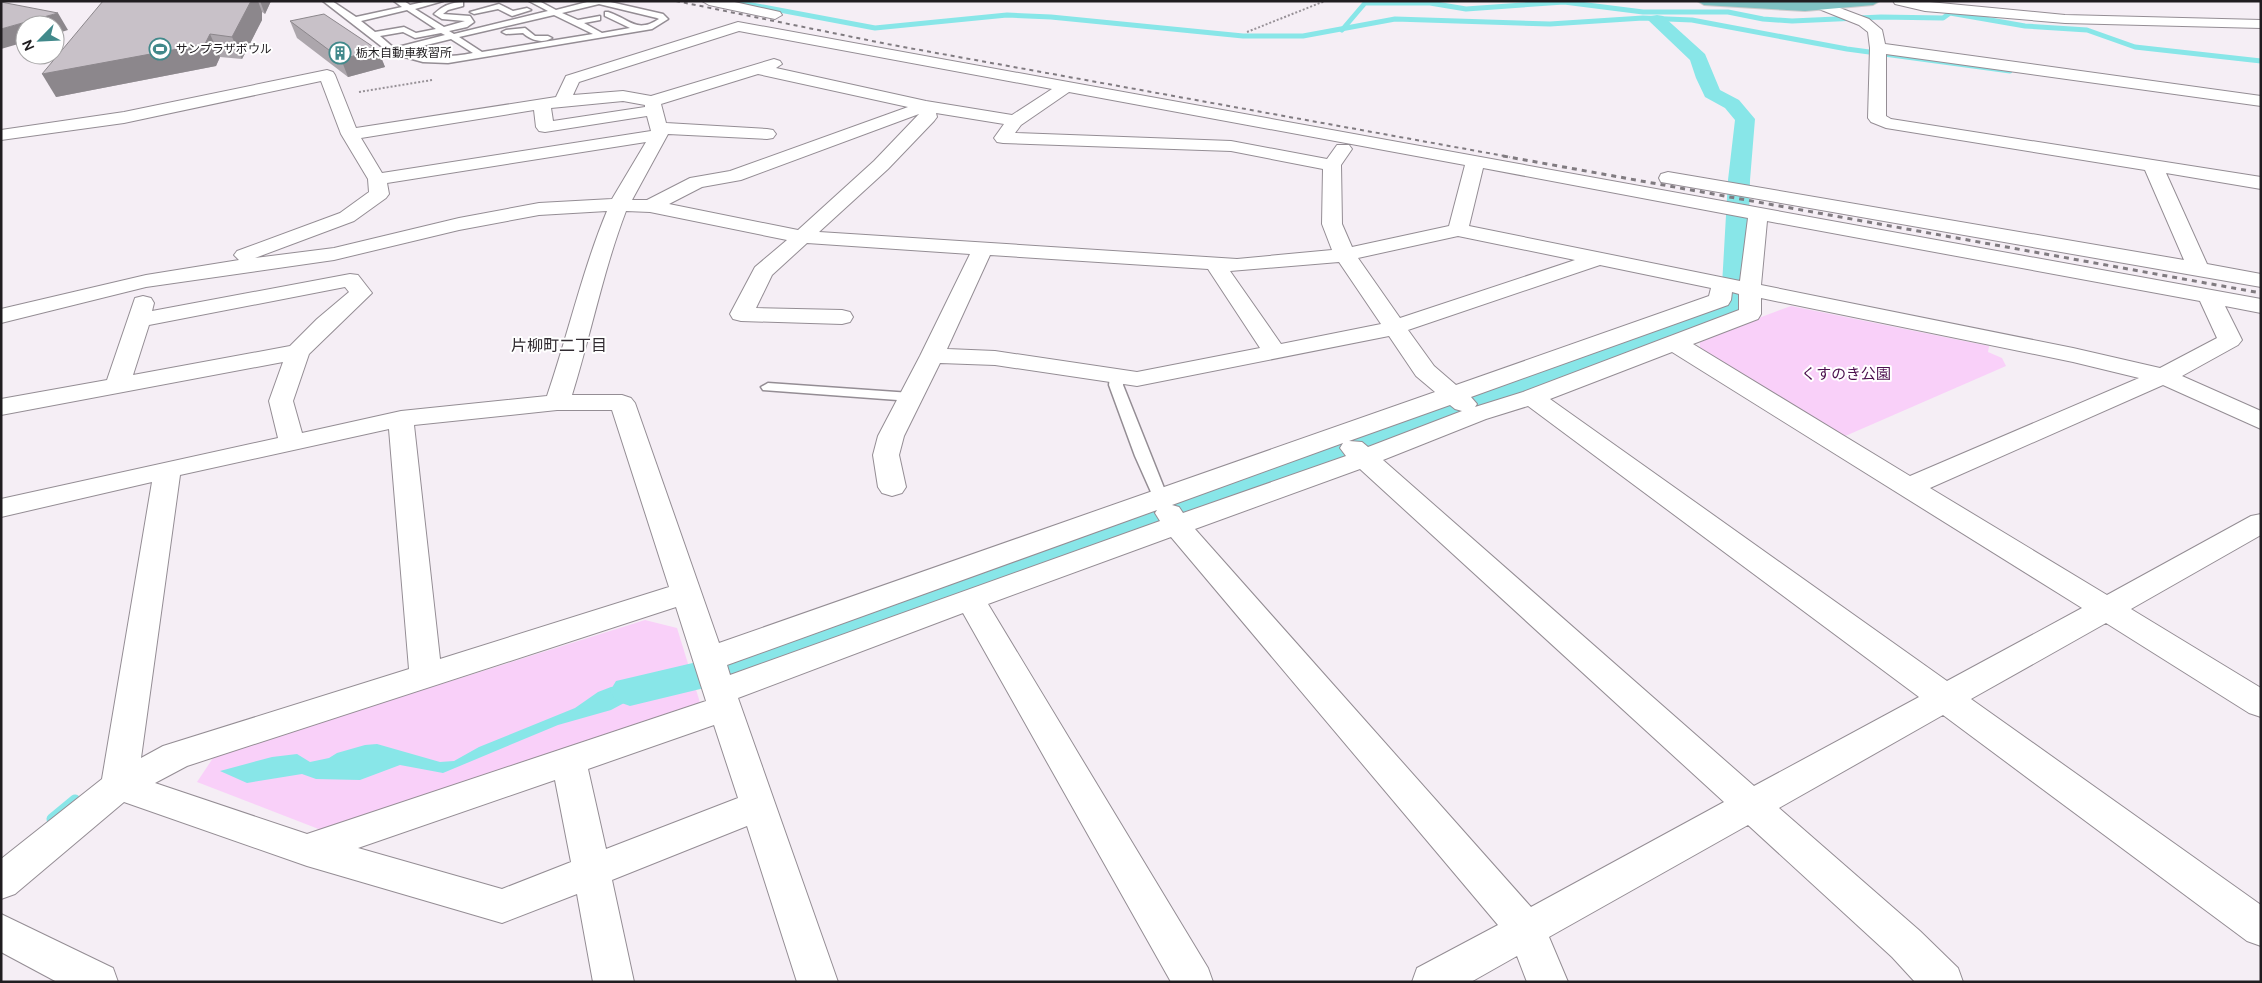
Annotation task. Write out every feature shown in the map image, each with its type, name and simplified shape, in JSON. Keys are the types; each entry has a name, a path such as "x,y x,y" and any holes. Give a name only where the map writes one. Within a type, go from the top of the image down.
{"main road":[{"path":"1704,1 1767,6 1824,6 1873,1"}],"street":[{"path":"709,1 789,18"},
{"path":"1900,1 1925,7 2065,19 2261,24"},
{"path":"1824,6 1875,30 1878,48 1878,118 1886,124 2261,183"},
{"path":"562,101 572,79 738,26 832,45 1066,86 2261,306"},
{"path":"866,34 1196,93"},
{"path":"804,54 832,45"},
{"path":"1878,48 2261,101"},
{"path":"377,179 656,118 758,69 786,60"},
{"path":"758,69 926,106 1015,121"},
{"path":"1,135 51,130 117,118 327,75 350,134 377,179 379,194 347,217 198,272"},
{"path":"1066,86 1015,121 1003,138 1231,146 1332,165"},
{"path":"350,134 562,101 623,96 656,118"},
{"path":"542,104 545,127 656,118 767,134"},
{"path":"650,206 697,182 734,176 926,106"},
{"path":"842,317 741,314 763,272 881,165 928,117 926,106"},
{"path":"557,402 578,338 602,247 656,118"},
{"path":"1350,139 1332,165 1332,224 1344,255 1425,371 1477,414"},
{"path":"1458,230 1475,162"},
{"path":"2153,166 2198,270"},
{"path":"1654,176 2261,281"},
{"path":"1,316 146,281 198,272 334,254 459,224 539,209 619,205 650,206 802,237 1237,265 1344,255 1458,230 2064,353 2162,376 2261,421"},
{"path":"709,659 1169,512 1365,458 1477,414 1532,397 1750,314 1750,289 1758,214"},
{"path":"892,487 886,455 891,436 932,356 982,248"},
{"path":"932,356 995,358 1137,379 1147,378 1395,327 1591,262 1594,258"},
{"path":"1214,263 1275,353"},
{"path":"140,320 350,280 361,293 325,324 298,352 281,401 292,443"},
{"path":"118,385 140,320 146,281"},
{"path":"307,850 569,761 722,700 970,599 1339,435 1720,300 1722,285"},
{"path":"1908,487 2162,376 2230,340 2209,297"},
{"path":"1673,342 2108,608 2261,704"},
{"path":"1,406 298,352"},
{"path":"1532,397 2261,928"},
{"path":"1,508 401,419 557,402 622,403 818,982"},
{"path":"401,419 426,676"},
{"path":"1339,435 1906,944 1943,982"},
{"path":"119,786 167,470"},
{"path":"1169,512 1526,929 1548,982"},
{"path":"1432,982 1945,697 2108,608 2256,531"},
{"path":"1,882 119,786 175,756 686,593"},
{"path":"970,599 1193,982"},
{"path":"569,761 614,982"},
{"path":"119,786 307,850 502,906 758,806"},
{"path":"1,932 98,982"}],"lane":[{"path":"327,1 358,22 392,50 423,59 448,60 638,29 652,26 664,19 660,16 596,2 496,28 392,50"},
{"path":"398,1 481,55"},
{"path":"358,22 439,1"},
{"path":"533,1 601,35"},
{"path":"374,35 404,29 415,36 464,25 470,22 467,18 438,14 445,8 457,3 529,47"},
{"path":"474,12 499,6 512,14 544,7"},
{"path":"608,14 638,29"},
{"path":"576,23 596,18"},
{"path":"358,22 389,19 398,25 408,23"},
{"path":"417,21 426,19"},
{"path":"525,19 537,25 559,23 563,24 564,29 589,29"},
{"path":"496,28 525,30 532,38 557,36"},
{"path":"543,29 565,41"},
{"path":"459,41 478,36 491,40 498,46 519,42"},
{"path":"1117,376 1116,385 1142,456 1169,512"},
{"path":"768,387 911,397"}],"path":[{"path":"1247,32 1325,1"}],"green space":[{"name":"くすのき公園","path":"1791,306 1989,346 1988,352 2002,358 2006,366 1843,437 1700,350 1700,340"},
{"path":"645,620 677,628 702,709 334,835 197,782 215,755"}],"water":[{"path":"629,685 631,694 626,702 611,710 558,725 443,773 400,765 360,780 316,779 302,774 247,783 220,771 272,757 297,754 310,762 329,758 337,753 365,745 377,744 440,762 454,761 479,747 575,708 598,692 611,687"}],"building":[{"path":"103,1 251,1 232,37 210,34 205,44 42,74 50,65 65,65 65,46"},
{"path":"1,2 58,13 51,15 15,15 15,25 1,29"},
{"path":"324,14 378,50 341,59 290,21"}],"waterway":[{"path":"731,1 875,28 1007,15 1051,17 1243,36 1303,36 1343,29"},
{"path":"1343,29 1365,3 1430,3 1466,9 1564,2 1643,12 1728,12 1763,19 1792,21 1881,17 1943,18 1950,13 2025,26 2087,30 2135,47 2261,61"},
{"path":"1343,29 1395,19 1550,24 1643,18 1692,20 1847,49 2010,71"},
{"path":"630,691 736,667 1734,307 1739,180 1745,119 1732,104 1712,93 1699,58 1657,20"},
{"path":"52,819 75,800"}],"railway":[{"path":"676,1 887,44 1510,157"},
{"path":"1503,156 2261,293"}],"place":[{"name":"サンプラザボウル","path":"160,49"},
{"name":"栃木自動車教習所","path":"340,53"}],"district":[{"name":"片柳町二丁目","path":"559,345"}]}
